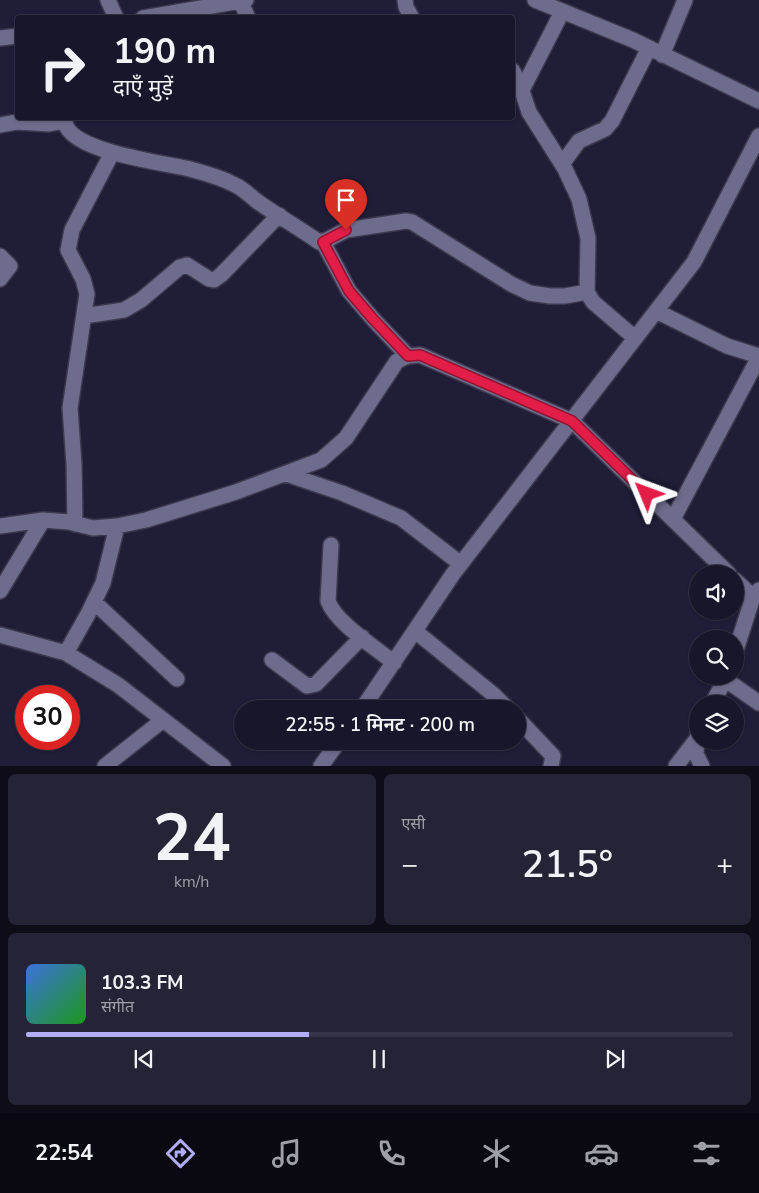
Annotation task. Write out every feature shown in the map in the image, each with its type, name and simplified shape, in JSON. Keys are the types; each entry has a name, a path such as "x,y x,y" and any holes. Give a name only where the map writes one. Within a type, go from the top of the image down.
{"street":[{"path":"108,0 115,15"},
{"path":"160,15 242,0 247,15"},
{"path":"405,0 410,15"},
{"path":"535,0 655,51 759,102"},
{"path":"562,164 579,141 605,129 612,121 685,0"},
{"path":"522,90 562,12"},
{"path":"0,38 15,36"},
{"path":"515,76 529,112 562,164 579,199 588,238 588,292 593,302 635,338"},
{"path":"0,125 17,122 49,124 62,120"},
{"path":"66,120 73,135 112,153 191,170 234,184 319,242 323,242 346,230 406,221 412,222 511,284 530,293 566,296 588,292"},
{"path":"368,700 461,564 694,262 759,136"},
{"path":"75,524 74,464 70,408 87,294 85,284 68,250 72,230 112,153"},
{"path":"84,316 124,310 141,300 180,267 187,265 209,279 214,280 279,215"},
{"path":"323,242 349,291 408,356"},
{"path":"0,256 10,266 0,278"},
{"path":"656,311 728,346 759,357 672,519"},
{"path":"0,526 43,520 92,528 117,526 146,520 236,492 321,460 346,438 397,360 408,356 420,355 572,421 720,565"},
{"path":"286,474 342,493 401,518 461,564"},
{"path":"0,591 43,520"},
{"path":"66,653 103,582 117,526"},
{"path":"331,545 328,601 330,608 338,618 394,663"},
{"path":"744,588 756,599 744,630"},
{"path":"94,602 178,679"},
{"path":"415,631 499,700"},
{"path":"0,635 66,653 118,685 222,766"},
{"path":"272,660 306,686 312,686 362,637"},
{"path":"736,685 759,703"},
{"path":"105,766 163,720"},
{"path":"526,727 553,756 551,766"},
{"path":"676,766 689,747"},
{"path":"321,766 333,750"},
{"path":"696,750 696,754 702,766"}],"route":[{"path":"346,230 323,242 349,291 408,356 420,355 572,421 647,494"}]}
